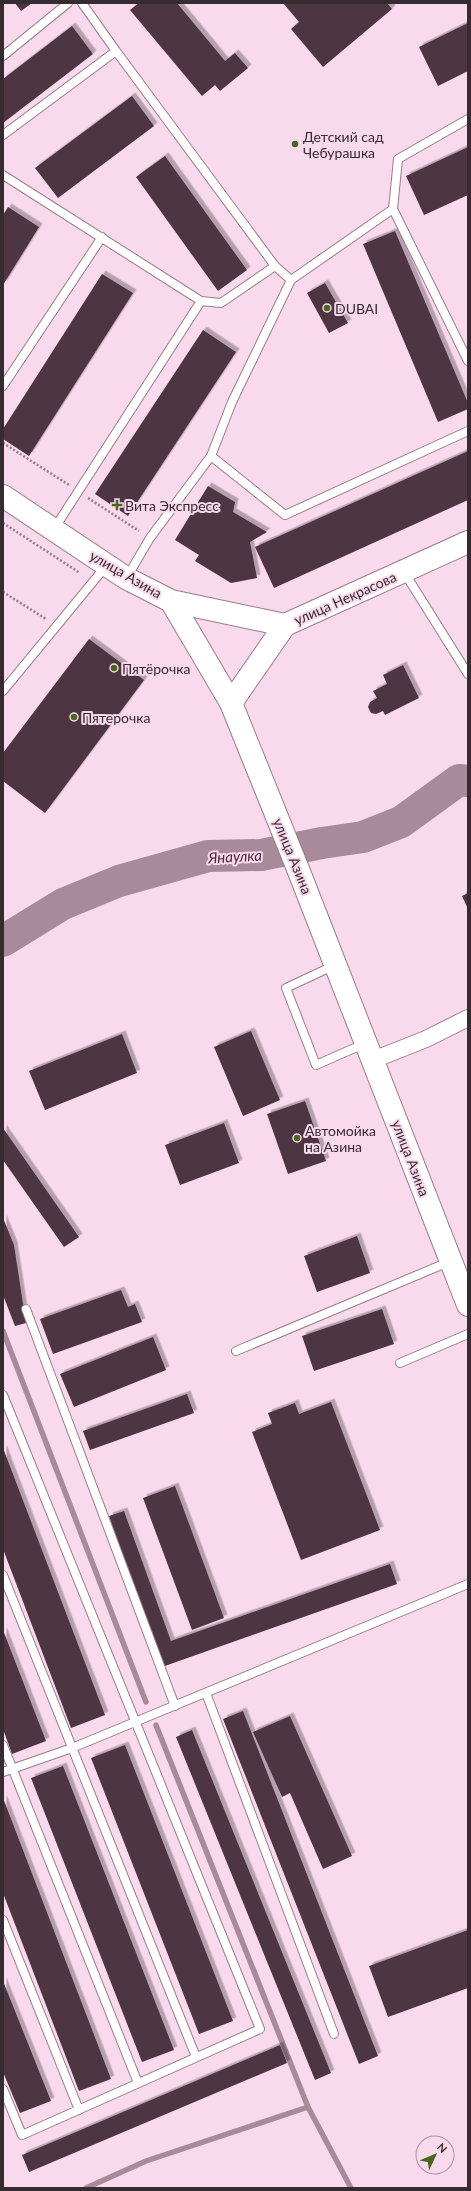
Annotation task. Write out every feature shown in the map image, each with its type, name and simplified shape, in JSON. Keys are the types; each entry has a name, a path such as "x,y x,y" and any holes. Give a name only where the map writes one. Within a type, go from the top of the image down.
{"street":[{"name":"улица Азина","path":"3,496 126,578 172,601 231,703 370,1051 468,1305"},
{"name":"улица Некрасова","path":"172,601 285,625 468,542"},
{"path":"231,703 285,625"},
{"path":"370,1051 426,1039 468,1018"}],"lane":[{"path":"3,56 68,3"},
{"path":"82,3 275,266 291,280"},
{"path":"3,135 116,51"},
{"path":"468,119 398,159 393,209 468,361"},
{"path":"3,176 102,237 201,301 221,302 275,266"},
{"path":"126,578 150,538 211,456 232,402 291,280 393,209"},
{"path":"3,386 102,237"},
{"path":"54,530 201,301"},
{"path":"211,456 285,515 468,431"},
{"path":"3,691 107,565"},
{"path":"404,571 468,674"},
{"path":"336,965 286,988 316,1065 370,1051"},
{"path":"236,1350 451,1261"},
{"path":"26,1309 175,1706"},
{"path":"400,1363 468,1334"},
{"path":"3,1395 260,2029 22,2135 3,2089"},
{"path":"3,1575 196,2057"},
{"path":"3,1772 72,1748 468,1584"},
{"path":"206,1693 334,2034"},
{"path":"3,1745 138,2083"},
{"path":"3,1920 79,2110"}],"path":[{"path":"3,523 93,582"},
{"path":"3,592 57,626"}],"building":[{"path":"15,3 32,3 21,11"},
{"path":"139,3 177,3 225,61 235,53 248,68 220,91 215,85 202,96 130,10"},
{"path":"283,3 387,3 392,9 323,67 291,29 299,22"},
{"path":"468,23 468,71 438,86 419,47"},
{"path":"72,26 93,54 3,123 3,79"},
{"path":"132,96 154,126 58,198 35,168"},
{"path":"468,147 468,195 424,215 406,176"},
{"path":"165,156 247,270 218,291 136,177"},
{"path":"8,207 39,227 3,285 3,215"},
{"path":"395,231 468,403 468,409 438,422 363,244"},
{"path":"102,274 133,293 29,456 3,439 3,429"},
{"name":"DUBAI","path":"325,283 348,323 329,333 307,293"},
{"path":"203,330 236,352 128,516 95,494"},
{"path":"468,451 468,500 274,588 255,547"},
{"path":"208,486 235,502 233,512 267,532 250,542 257,578 231,583 195,561 199,555 175,540"},
{"name":"Пятерочка","path":"89,639 144,680 45,813 3,781 3,753"},
{"path":"403,665 419,698 385,715 383,711 376,714 371,713 368,707 370,702 377,698 373,691 387,684 383,675"},
{"path":"468,893 468,909 462,896"},
{"path":"251,1031 280,1100 243,1116 214,1047"},
{"path":"122,1034 137,1073 45,1110 29,1071"},
{"name":"Автомойка на Азина","path":"305,1101 326,1161 288,1174 267,1114"},
{"path":"224,1123 239,1163 180,1185 165,1145"},
{"path":"3,1128 79,1237 64,1247 3,1160"},
{"path":"3,1218 14,1245 26,1323 15,1326 3,1295"},
{"path":"357,1236 370,1273 317,1292 304,1256"},
{"path":"121,1290 128,1307 135,1304 142,1322 53,1354 40,1319"},
{"path":"382,1309 394,1344 314,1371 302,1336"},
{"path":"153,1337 166,1370 74,1407 60,1374"},
{"path":"187,1394 194,1413 90,1450 83,1431"},
{"path":"331,1402 380,1530 301,1560 252,1432 272,1424 268,1413 295,1403 299,1414"},
{"path":"3,1448 105,1715 71,1728 3,1549"},
{"path":"175,1486 224,1618 192,1630 143,1498"},
{"path":"124,1511 171,1641 390,1564 397,1584 162,1667 109,1516"},
{"path":"3,1630 46,1741 12,1754 3,1729"},
{"path":"243,1711 378,2056 359,2064 223,1719"},
{"path":"290,1716 352,1856 323,1869 290,1793 282,1797 253,1732"},
{"path":"192,1730 331,2073 315,2080 176,1737"},
{"path":"125,1745 233,2021 199,2034 91,1758"},
{"path":"63,1766 174,2050 142,2062 31,1778"},
{"path":"3,1798 111,2079 79,2091 3,1893"},
{"path":"468,1930 468,1988 388,2017 369,1966"},
{"path":"3,1981 51,2101 20,2113 3,2072"},
{"path":"280,2045 287,2063 29,2172 22,2155"}],"waterway":[{"name":"Янаулка","path":"3,941 63,904 119,881 208,856 261,855 322,843 363,837 401,822 459,780 468,781"},
{"path":"3,1331 146,1702"},
{"path":"156,1725 308,2107 351,2188"},
{"path":"86,2188 146,2161 308,2107"}],"place":[{"name":"Детский сад Чебурашка","path":"295,144"},
{"name":"DUBAI","path":"327,308"},
{"name":"Вита Экспресс","path":"117,505"},
{"name":"Пятёрочка","path":"114,668"},
{"name":"Пятерочка","path":"74,717"},
{"name":"Автомойка на Азина","path":"297,1138"}]}
